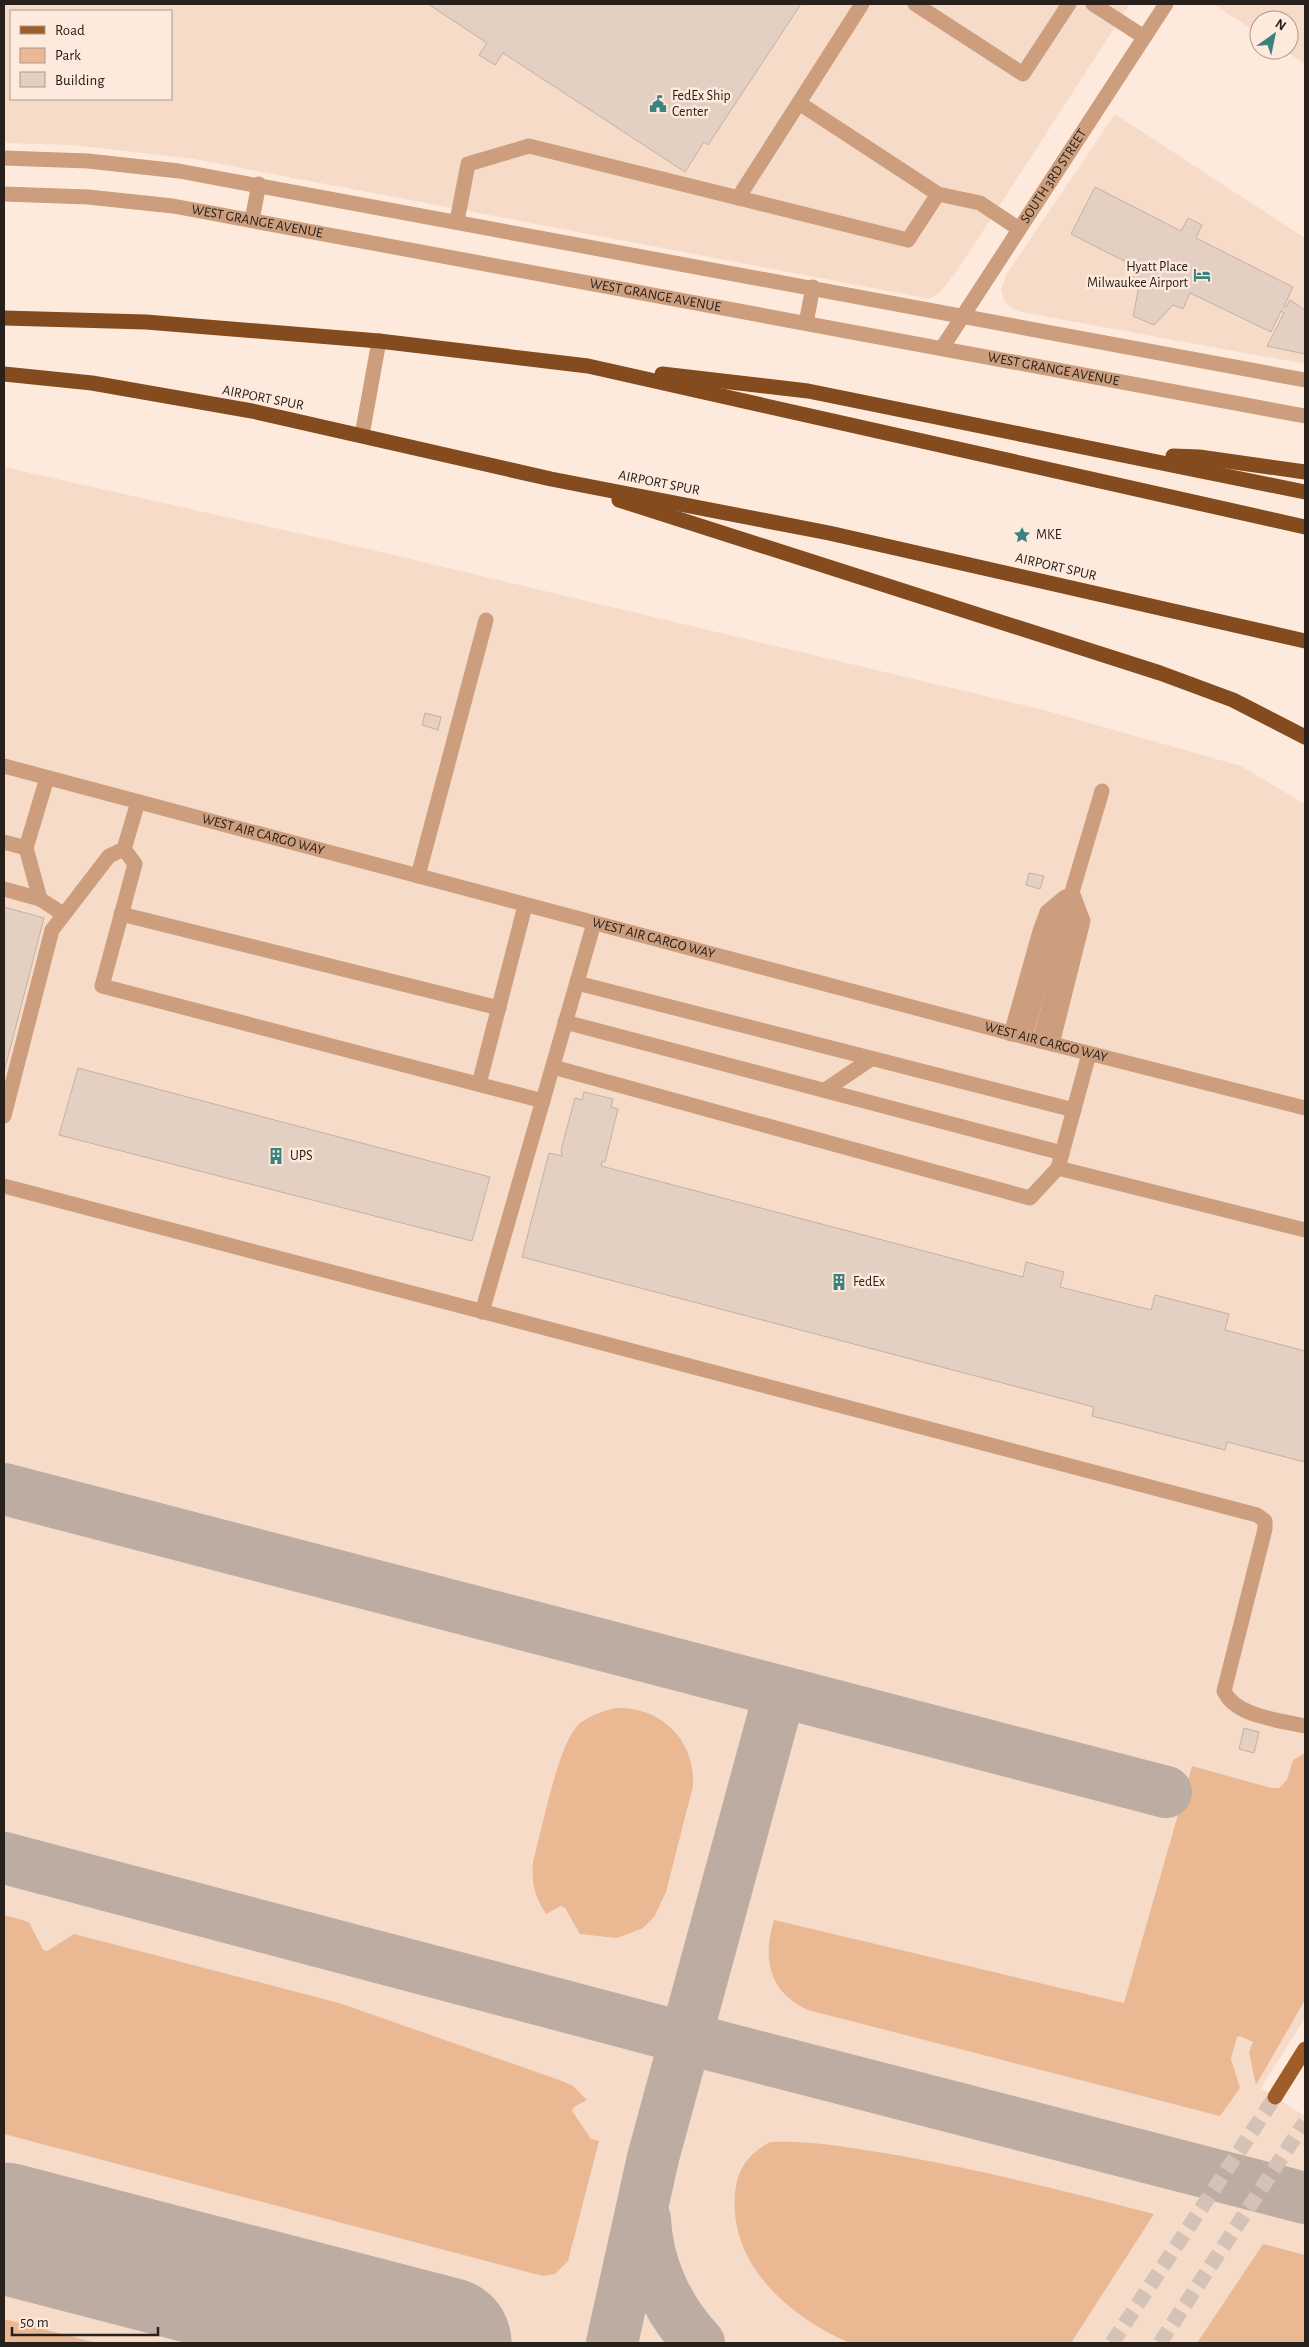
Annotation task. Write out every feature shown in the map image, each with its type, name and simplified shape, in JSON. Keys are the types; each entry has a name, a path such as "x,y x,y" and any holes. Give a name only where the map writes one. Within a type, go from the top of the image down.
{"highway":[{"path":"4,318 146,322 379,341 808,390 1305,492"},
{"path":"588,366 1305,527"},
{"name":"AIRPORT SPUR","path":"4,374 92,383 252,411 550,479 830,533 1305,641"},
{"path":"1126,454 1199,457 1305,472"},
{"path":"550,479 1160,673 1233,700 1305,737"}],"main road":[{"path":"1275,2097 1305,2049"}],"street":[{"path":"738,198 862,4"},
{"path":"915,4 1023,74 1069,4"},
{"path":"1093,4 1144,37"},
{"name":"SOUTH 3RD STREET","path":"942,348 1166,4"},
{"path":"799,103 938,194 980,203 1020,229"},
{"path":"456,221 468,164 529,146 908,240 938,194"},
{"path":"4,158 123,164 259,184 1305,380"},
{"path":"252,220 259,184"},
{"name":"WEST GRANGE AVENUE","path":"4,194 88,196 173,206 1305,416"},
{"path":"806,323 812,287"},
{"path":"362,435 379,341"},
{"path":"418,876 486,620"},
{"name":"WEST AIR CARGO WAY","path":"4,766 1018,1036 1305,1108"},
{"path":"40,898 26,848 48,778"},
{"path":"1046,1043 1072,919 1072,892 1102,791"},
{"path":"4,1116 52,930 109,856 124,849 138,802"},
{"path":"4,842 26,848"},
{"path":"124,849 135,864 102,986 543,1101"},
{"path":"4,889 40,898 63,914"},
{"path":"1018,1036 1047,912 1072,892"},
{"path":"479,1084 525,906"},
{"path":"121,914 499,1008"},
{"path":"482,1312 594,923"},
{"path":"577,983 1074,1110"},
{"path":"565,1022 1062,1153"},
{"path":"552,1066 1030,1198 1058,1168 1089,1054"},
{"path":"825,1090 871,1059"},
{"path":"1058,1168 1305,1230"},
{"path":"4,1186 1257,1515 1265,1521 1265,1529 1224,1691 1230,1702 1246,1711 1305,1726"}],"shaded area":[{"path":"4,4 1130,4 957,271 940,292 930,299 194,159 72,145 4,143"},
{"path":"1213,4 1305,4 1305,64 1299,60 1299,10 1249,10 1249,27"},
{"path":"1115,114 1305,238 1305,364 1021,312 1010,307 1004,300 1001,290 1006,275"},
{"path":"4,467 373,550 1044,710 1241,766 1305,804 1305,2018 1261,2088 1305,2116 1305,2343 4,2343"}],"green space":[{"path":"616,1708 632,1709 647,1713 661,1720 672,1729 682,1741 689,1755 693,1786 666,1892 654,1917 643,1928 617,1938 580,1934 565,1908 561,1906 546,1914 539,1902 533,1877 533,1862 552,1788 558,1767 572,1733 580,1723 588,1718"},
{"path":"1305,1753 1305,2000 1256,2085 1249,2052 1253,2042 1240,2036 1237,2037 1231,2059 1240,2088 1220,2116 808,2010 795,2003 785,1994 777,1984 772,1973 769,1961 769,1948 774,1920 1124,2003 1192,1766 1271,1788 1279,1788 1287,1780 1293,1760"},
{"path":"4,1915 29,1922 43,1950 47,1951 74,1934 339,2003 573,2086 587,2100 574,2107 572,2111 591,2139 599,2141 568,2261 555,2274 543,2276 4,2134"},
{"path":"770,2142 803,2142 836,2146 966,2168 1154,2214 1071,2343 850,2343 805,2319 785,2303 767,2285 753,2265 742,2243 736,2219 735,2193 738,2176 750,2157"},
{"path":"1263,2244 1305,2255 1305,2343 1197,2343"},
{"path":"4,2319 97,2343 4,2343"}],"building":[{"name":"FedEx Ship Center","path":"428,4 801,4 708,145 704,142 685,172 503,53 495,65 479,55 487,43"},
{"name":"Hyatt Place Milwaukee Airport","path":"1095,187 1181,231 1188,218 1202,225 1196,238 1293,287 1284,306 1286,307 1290,300 1305,310 1305,354 1267,346 1284,313 1281,311 1271,332 1190,293 1183,309 1173,305 1154,325 1133,316 1139,287 1130,282 1138,268 1071,234"},
{"path":"425,713 441,717 438,730 422,725"},
{"path":"1029,873 1044,876 1040,889 1026,885"},
{"path":"4,907 44,918 4,1072"},
{"name":"UPS","path":"78,1068 490,1177 472,1241 59,1135"},
{"name":"FedEx","path":"584,1092 613,1099 611,1107 618,1109 605,1162 602,1161 601,1166 1023,1277 1026,1262 1064,1272 1060,1287 1151,1310 1155,1295 1229,1314 1225,1330 1305,1351 1305,1462 1227,1442 1225,1450 1092,1416 1094,1407 522,1257 549,1153 562,1156 561,1150 575,1098 582,1100"},
{"path":"1244,1728 1259,1732 1254,1753 1239,1749"}],"taxiway":[{"path":"4,1489 1166,1792"},
{"path":"612,2343 653,2158 780,1692"},
{"path":"4,1858 685,2038 1305,2198"},
{"path":"645,2219 650,2253 661,2286 677,2316 699,2343"}],"runway":[{"path":"4,2228 446,2343"}],"tunnel":[{"path":"1112,2343 1275,2097"},
{"path":"1160,2343 1305,2122"}],"place":[{"name":"FedEx Ship Center","path":"658,104"},
{"name":"Hyatt Place Milwaukee Airport","path":"1202,275"},
{"name":"MKE","path":"1022,535"},
{"name":"UPS","path":"276,1156"},
{"name":"FedEx","path":"839,1282"}]}
